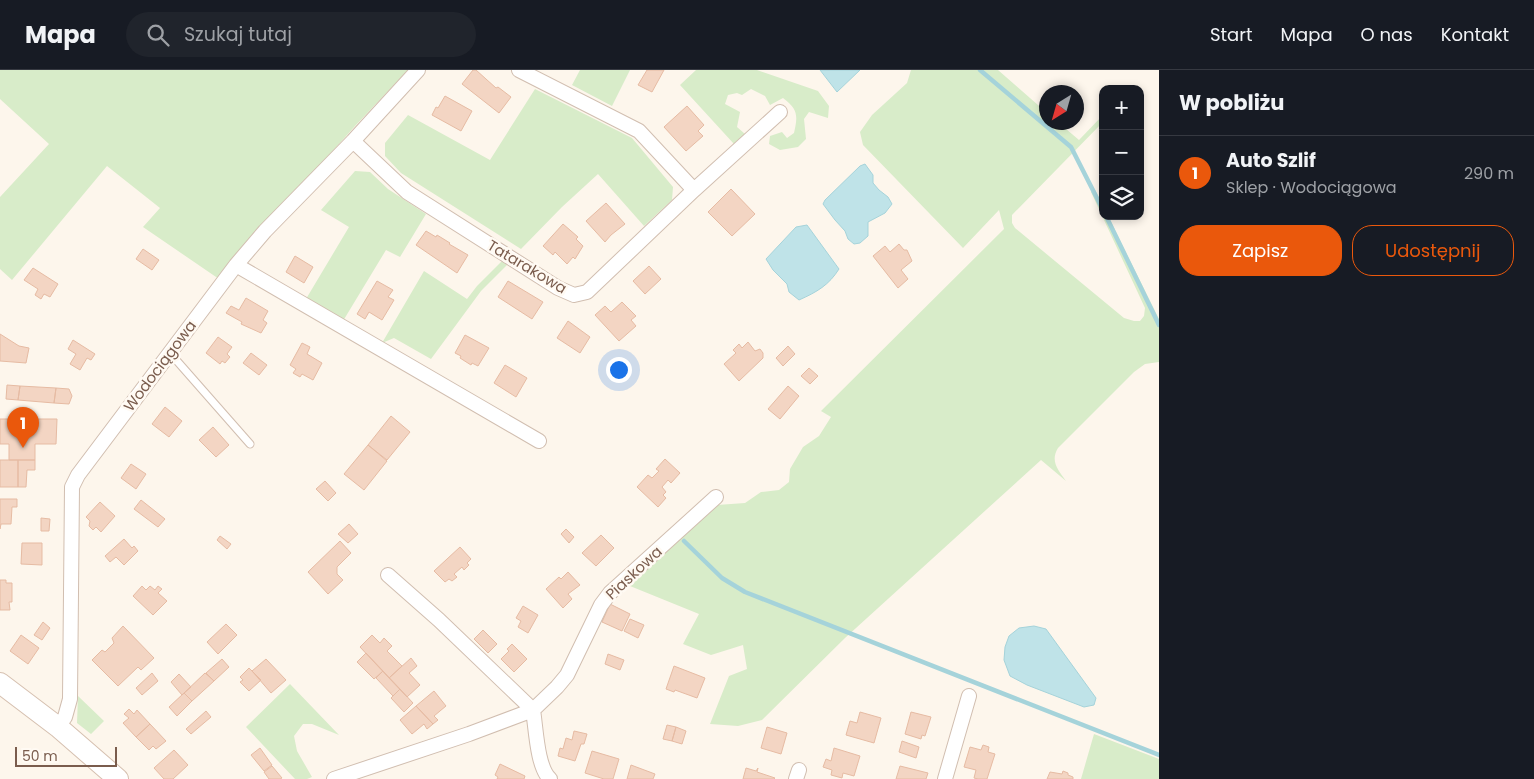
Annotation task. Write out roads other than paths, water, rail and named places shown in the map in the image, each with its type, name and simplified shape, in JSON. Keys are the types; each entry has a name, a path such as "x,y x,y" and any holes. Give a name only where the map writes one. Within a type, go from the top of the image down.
{"main road":[{"path":"0,683 58,727 118,779"}],"street":[{"name":"Wodociągowa","path":"58,727 65,717 70,700 72,488 78,475 236,265 265,231 353,141 418,70"},
{"path":"519,70 639,131 694,190"},
{"name":"Tatarakowa","path":"353,141 407,192 558,288 574,294 587,292 694,190 780,112"},
{"path":"236,265 539,441"},
{"name":"Piaskowa","path":"334,779 470,734 533,710 567,675 600,605 610,593 716,497"},
{"path":"388,575 439,620 533,710 541,758 546,775 550,779"},
{"path":"945,779 969,696"}],"lane":[{"path":"170,353 250,444"}],"water":[{"path":"820,70 860,70 837,92"},
{"path":"865,164 873,175 873,183 888,197 892,204 885,213 868,222 868,236 860,243 854,244 848,239 845,231 823,204 860,166"},
{"path":"807,225 839,269 822,288 799,300 789,292 787,284 773,270 766,259 796,227"},
{"path":"1034,626 1046,629 1096,698 1094,705 1084,707 1027,685 1010,676 1004,660 1005,647 1009,636 1019,628"}],"waterway":[{"path":"980,70 1071,147 1099,202"},
{"path":"1108,220 1159,325"},
{"path":"684,541 722,578 745,592 1159,755"}],"place":[{"name":"Auto Szlif","path":"23,448"}]}
